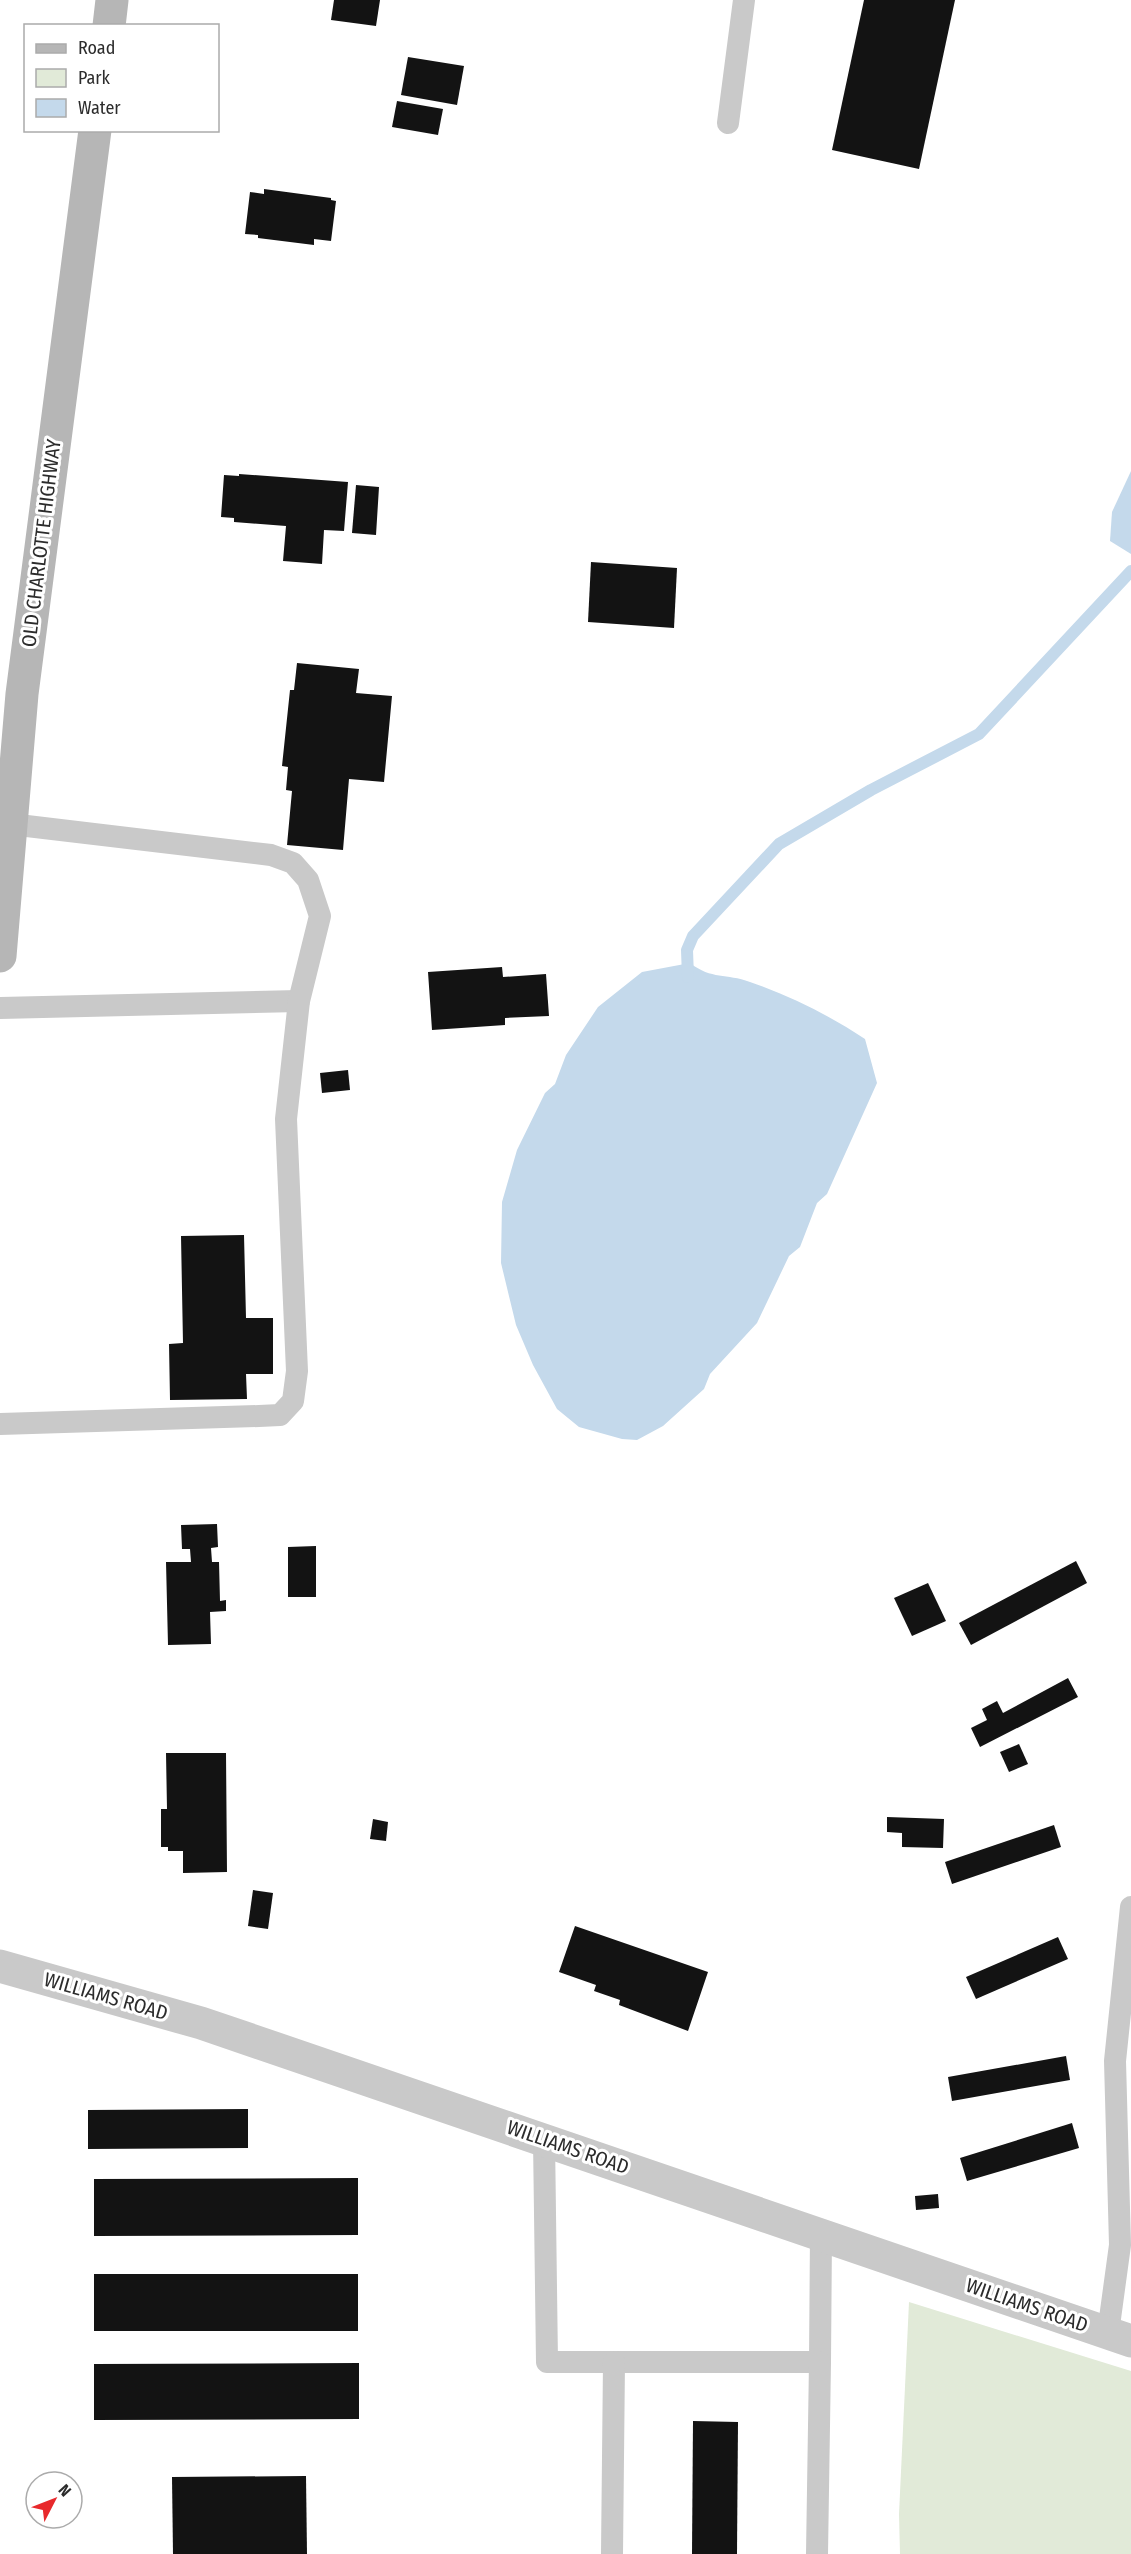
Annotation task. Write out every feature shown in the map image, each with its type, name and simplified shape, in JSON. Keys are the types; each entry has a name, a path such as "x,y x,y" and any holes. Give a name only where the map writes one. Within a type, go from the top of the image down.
{"main road":[{"path":"109,24 112,0"},
{"name":"OLD CHARLOTTE HIGHWAY","path":"0,956 22,694 95,132"}],"street":[{"name":"WILLIAMS ROAD","path":"0,1966 201,2023 1120,2337"}],"lane":[{"path":"728,123 744,0"},
{"path":"0,1424 259,1416 280,1414 293,1401 297,1371 286,1119 299,1001 320,916 308,880 293,863 271,855 10,824"},
{"path":"0,1008 299,1001"},
{"path":"1120,2337 1115,2061 1131,1907"},
{"path":"544,2139 547,2362 820,2362"},
{"path":"817,2554 820,2234"},
{"path":"612,2554 614,2362"}],"green space":[{"path":"909,2302 1131,2371 1131,2554 900,2554 899,2514"}],"water":[{"path":"1131,471 1131,554 1110,541 1112,512"},
{"path":"690,963 705,972 741,979 780,993 851,1030 865,1039 877,1083 827,1194 817,1203 800,1247 789,1256 757,1323 710,1374 704,1389 663,1426 637,1440 622,1439 579,1427 557,1409 533,1365 516,1325 501,1263 502,1202 517,1150 545,1093 555,1084 566,1055 598,1007 642,972"}],"building":[{"path":"334,0 380,0 376,26 331,20"},
{"path":"864,0 955,0 919,169 832,150"},
{"path":"408,57 464,66 457,105 401,95"},
{"path":"397,101 443,109 438,135 392,127"},
{"path":"264,189 331,198 336,201 331,241 314,239 314,245 258,238 258,235 245,234 250,192 264,194"},
{"path":"239,474 348,482 344,531 324,530 322,564 283,561 286,526 234,522 234,518 221,517 224,475 239,476"},
{"path":"356,485 379,487 376,535 352,533"},
{"path":"591,562 677,568 674,628 588,622"},
{"path":"297,663 359,669 356,693 392,696 384,782 349,779 343,850 287,845 292,791 286,790 288,767 282,766 290,690 294,690"},
{"path":"502,967 503,977 546,974 549,1016 505,1018 505,1025 432,1030 428,972"},
{"path":"348,1070 350,1090 322,1093 320,1073"},
{"path":"244,1235 246,1318 273,1318 273,1374 246,1374 247,1399 170,1400 169,1344 183,1343 181,1236"},
{"path":"217,1524 218,1547 211,1548 212,1562 219,1562 220,1601 226,1600 226,1611 210,1612 211,1644 168,1645 166,1562 191,1562 190,1549 182,1549 181,1525"},
{"path":"316,1546 316,1597 288,1597 288,1547"},
{"path":"1076,1561 1087,1583 971,1645 959,1623"},
{"path":"928,1583 946,1621 912,1636 894,1598"},
{"path":"1068,1678 1078,1697 980,1747 971,1728 987,1720 982,1709 997,1701 1003,1713"},
{"path":"1019,1744 1028,1764 1009,1772 1000,1752"},
{"path":"166,1753 226,1753 227,1872 183,1873 183,1851 168,1851 168,1847 161,1847 161,1809 167,1809"},
{"path":"887,1817 944,1819 943,1848 902,1847 902,1833 887,1832"},
{"path":"373,1819 388,1822 386,1841 370,1839"},
{"path":"1054,1825 1061,1847 952,1884 945,1862"},
{"path":"253,1890 273,1893 268,1929 248,1926"},
{"path":"575,1926 708,1972 688,2031 619,2005 620,2000 594,1991 596,1985 559,1972"},
{"path":"1058,1937 1068,1959 976,1999 966,1977"},
{"path":"1066,2056 1070,2080 952,2101 948,2077"},
{"path":"248,2109 248,2148 88,2149 88,2110"},
{"path":"1072,2123 1079,2148 967,2181 960,2158"},
{"path":"358,2178 358,2235 94,2236 94,2179"},
{"path":"938,2194 939,2208 916,2210 915,2196"},
{"path":"94,2274 358,2274 358,2331 94,2331"},
{"path":"359,2363 359,2419 94,2420 94,2364"},
{"path":"693,2421 738,2422 737,2554 692,2554"},
{"path":"306,2476 307,2554 173,2554 172,2477"}],"waterway":[{"path":"688,977 687,950 693,936 779,844 871,790 979,734 1131,571"}]}
